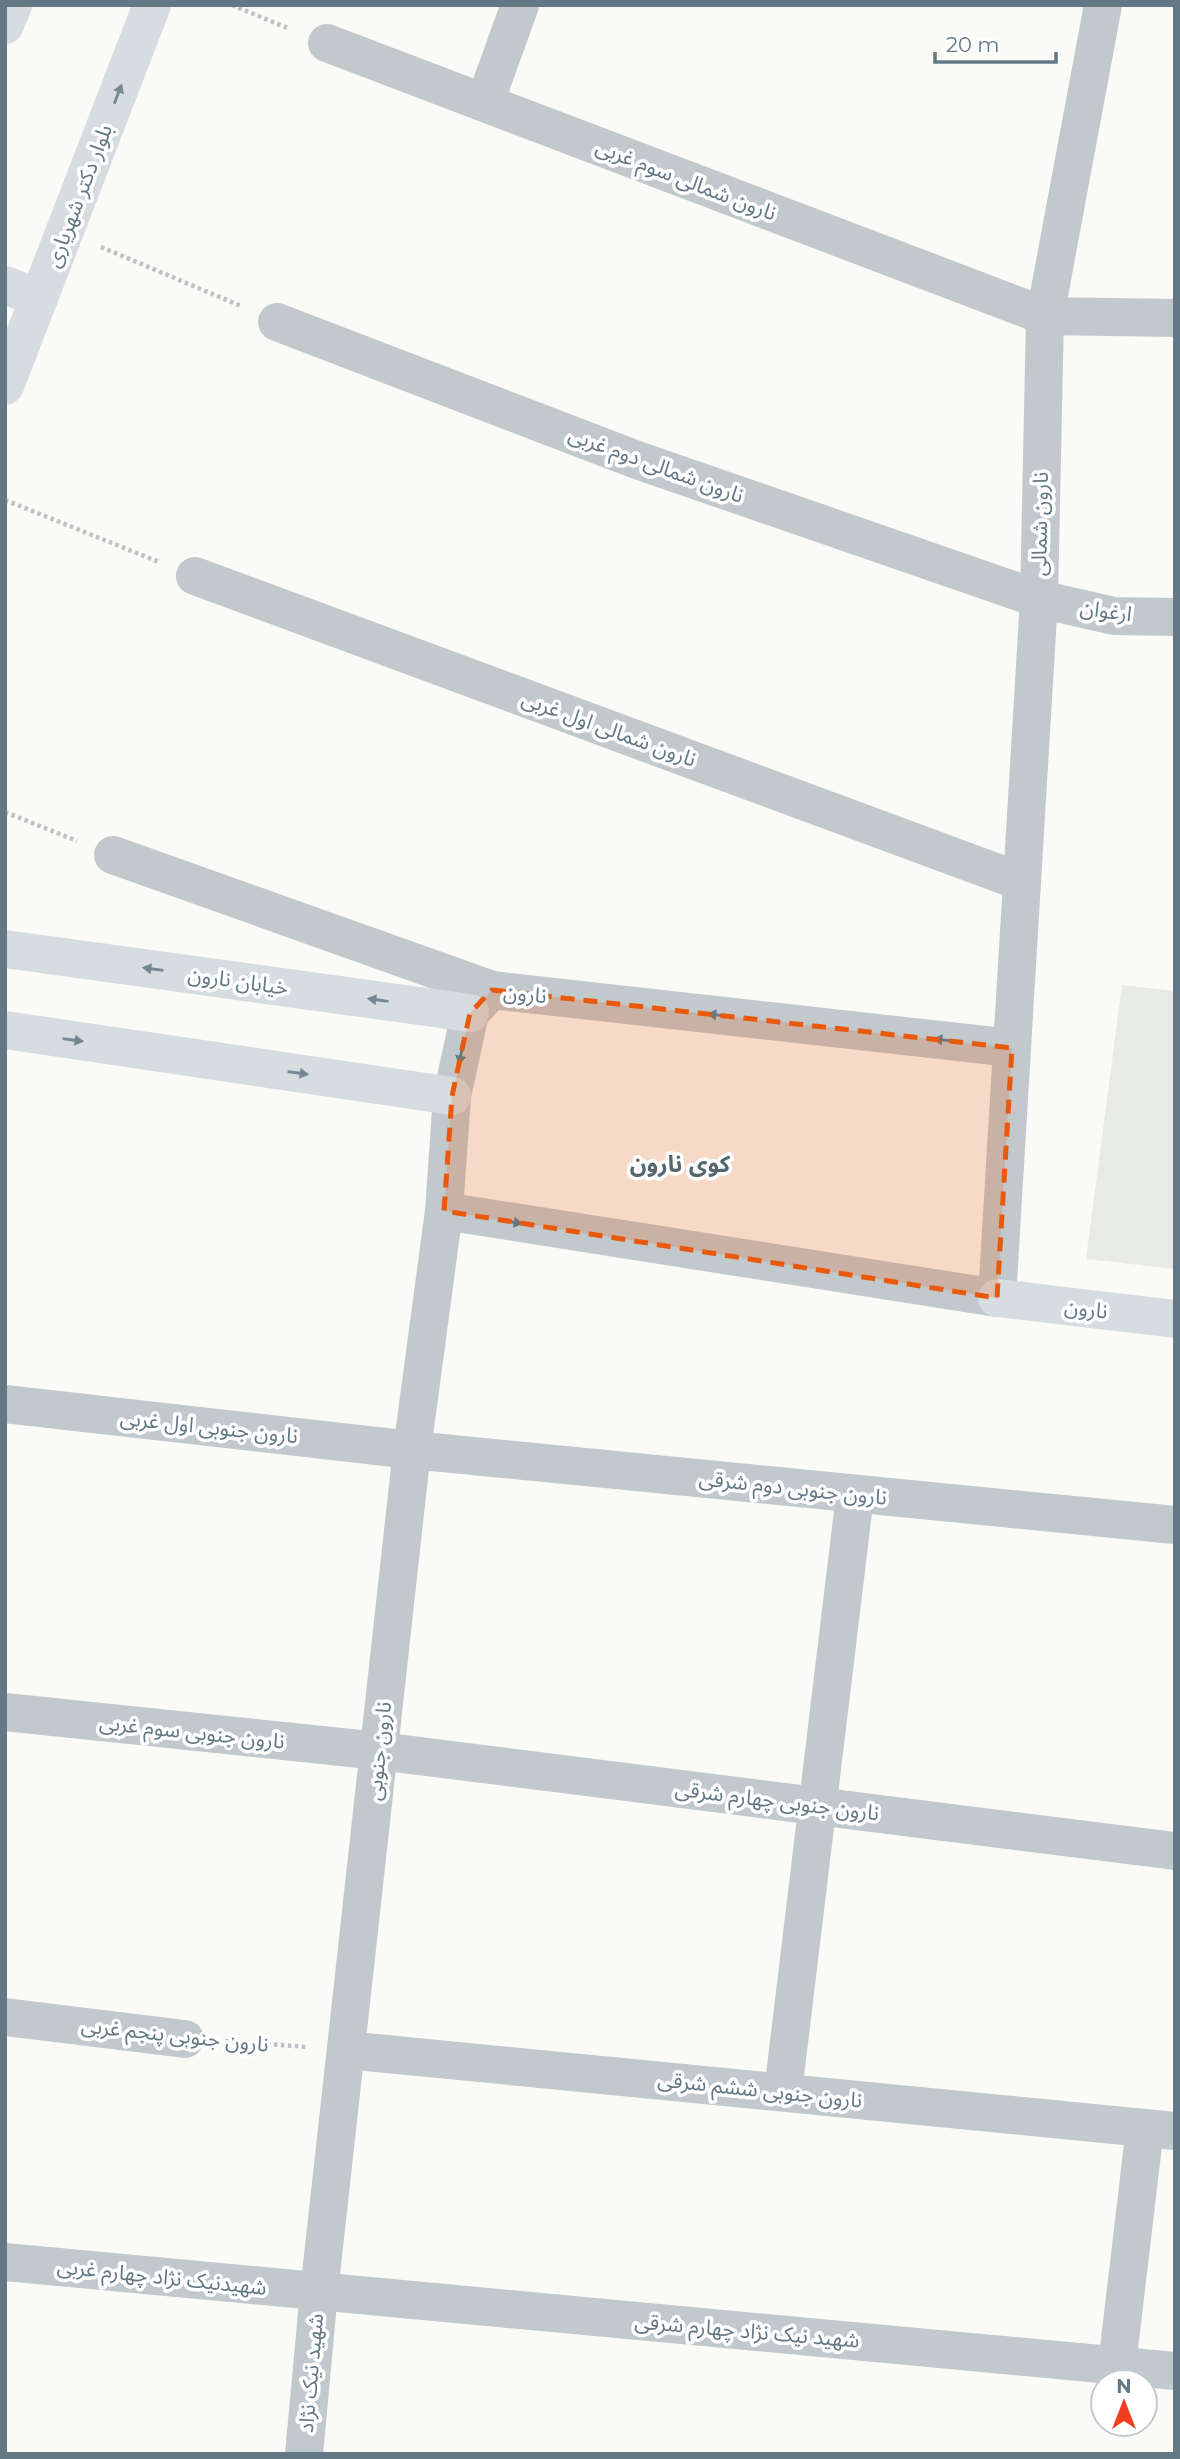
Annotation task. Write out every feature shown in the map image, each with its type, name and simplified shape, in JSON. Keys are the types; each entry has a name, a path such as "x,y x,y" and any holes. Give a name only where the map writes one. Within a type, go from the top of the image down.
{"main road":[{"path":"5,25 13,5"},
{"name":"بلوار دکتر شهریاری","path":"5,386 22,292 65,232 152,5"},
{"name":"خیابان نارون","path":"5,949 481,1001"},
{"path":"5,1030 452,1096"},
{"name":"نارون","path":"997,1298 1175,1319"}],"street":[{"path":"485,103 520,5"},
{"name":"نارون شمالی","path":"1012,1048 1039,599 1045,316 1103,5"},
{"name":"نارون شمالی سوم غربی","path":"327,43 1045,316 1175,318"},
{"name":"نارون شمالی دوم غربی","path":"277,322 637,460 1039,599"},
{"name":"نارون شمالی اول غربی","path":"195,576 1022,882"},
{"name":"ارغوان","path":"1039,599 1114,616 1175,617"},
{"name":"نارون","path":"113,855 481,1001 1012,1048"},
{"path":"444,1211 452,1096 481,1001"},
{"path":"997,1298 1012,1048"},
{"name":"نارون","path":"444,1211 997,1298"},
{"name":"نارون جنوبی","path":"319,2292 412,1450 444,1211"},
{"name":"نارون جنوبی اول غربی","path":"5,1404 412,1450"},
{"name":"نارون جنوبی دوم شرقی","path":"412,1450 1175,1525"},
{"path":"783,2092 855,1495"},
{"name":"نارون جنوبی سوم غربی","path":"5,1712 379,1752"},
{"name":"نارون جنوبی چهارم شرقی","path":"379,1752 1175,1851"},
{"name":"نارون جنوبی پنجم غربی","path":"5,2017 186,2039"},
{"name":"نارون جنوبی ششم شرقی","path":"346,2050 1160,2129"},
{"path":"1117,2365 1160,2129"},
{"name":"شهیدنیک نژاد چهارم غربی","path":"5,2262 319,2292"},
{"name":"شهید نیک نژاد چهارم شرقی","path":"319,2292 1175,2371"},
{"name":"شهید نیک نژاد","path":"304,2454 319,2292"}],"path":[{"path":"232,5 327,43"},
{"path":"65,232 277,322"},
{"path":"5,500 195,576"},
{"path":"5,811 113,855"},
{"name":"نارون جنوبی پنجم غربی","path":"186,2039 346,2050"}],"highlighted area":[{"path":"492,990 1012,1048 997,1298 444,1211 452,1096 470,1013"}],"shaded area":[{"path":"1122,985 1175,991 1175,1269 1086,1259"}],"district":[{"name":"کوی نارون","path":"680,1164"}]}
